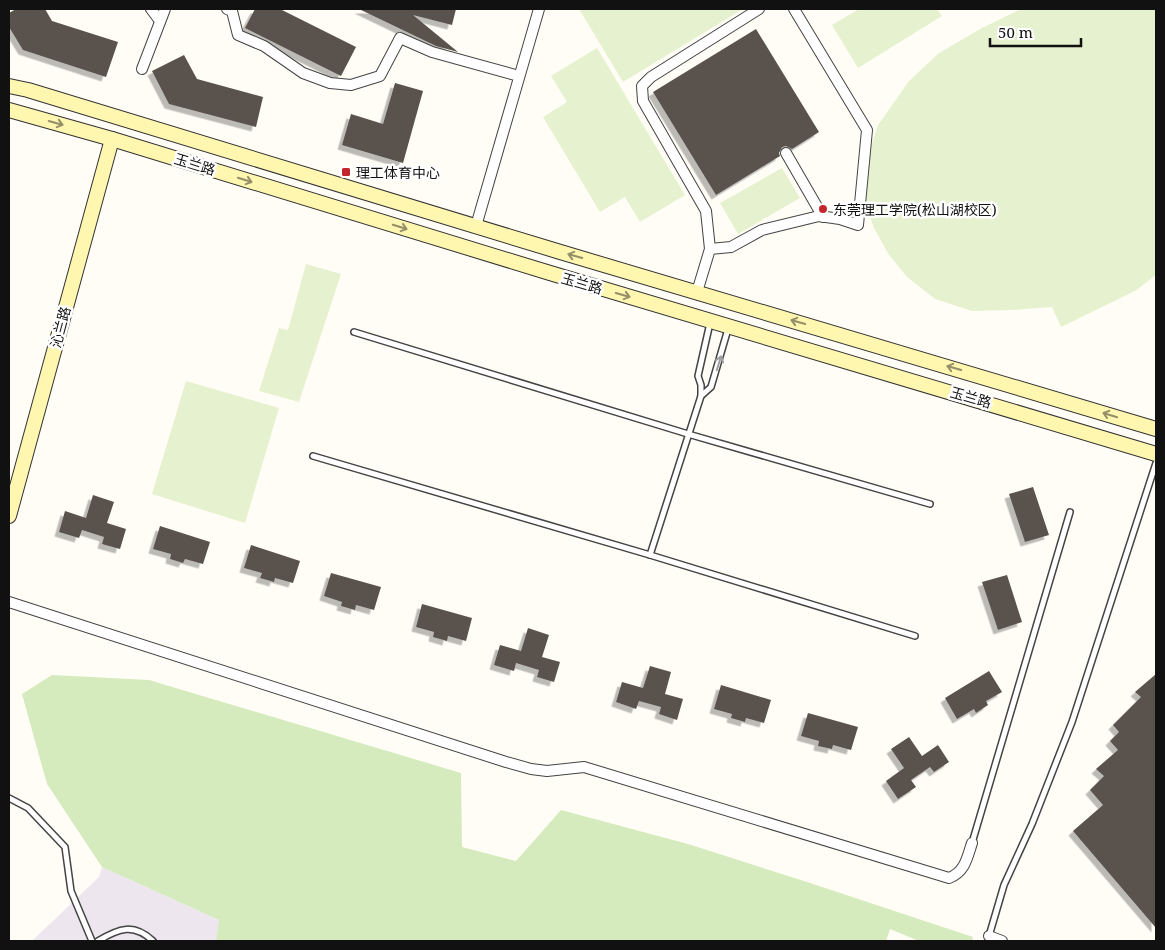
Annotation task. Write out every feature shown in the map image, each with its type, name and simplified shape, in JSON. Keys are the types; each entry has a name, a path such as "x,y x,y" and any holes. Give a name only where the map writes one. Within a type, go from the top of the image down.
{"street":[{"path":"151,9 160,20"},
{"path":"142,69 165,9"},
{"path":"227,9 232,11 238,35 264,46 303,73 330,83 351,85 380,76 400,38 432,52 519,76"},
{"path":"476,226 538,9"},
{"path":"696,292 710,249 706,212 643,101 642,86 651,76 759,9"},
{"path":"710,249 731,247 762,230 824,217 840,219 858,225 867,130 794,9"},
{"name":"玉兰路","path":"9,86 28,90 1156,429"},
{"name":"玉兰路","path":"9,110 112,139 550,273 1156,454"},
{"name":"沁兰路","path":"9,516 112,139"},
{"path":"786,153 824,217"},
{"path":"9,602 523,767 547,771 584,767 949,878 961,871 966,864 972,843"},
{"path":"989,936 1002,941"}],"lane":[{"path":"650,555 701,396 698,376 711,320"},
{"path":"701,396 711,387 729,326"},
{"path":"354,332 688,434 930,504"},
{"path":"313,456 650,555 915,636"},
{"path":"989,936 1004,885 1032,824 1072,722 1156,463"},
{"path":"972,843 1070,512"},
{"path":"9,798 28,808 65,847 71,891 92,941"},
{"path":"98,941 112,932 130,929 144,933 153,941"}],"shaded area":[{"path":"102,867 219,920 216,941 32,941 99,877"}],"green space":[{"path":"579,9 743,9 623,82"},
{"path":"859,9 937,9 942,16 858,68 832,25"},
{"path":"1021,9 1156,9 1156,275 1135,291 1061,327 1052,307 972,311 935,299 907,277 889,255 874,228 864,201 864,168 878,125 909,81 939,53 980,29"},
{"path":"597,48 685,195 640,222 625,197 600,212 543,117 567,102 551,76"},
{"path":"782,168 800,198 738,234 720,203"},
{"path":"306,264 341,274 299,402 259,391 279,328 288,330"},
{"path":"186,381 279,408 245,523 152,494"},
{"path":"52,675 149,680 461,773 462,847 516,861 561,810 688,844 973,937 972,941 919,941 890,929 886,941 216,941 219,920 102,867 47,784 22,694"}],"building":[{"path":"16,9 45,9 52,21 118,42 106,77 23,50 9,27 9,13"},
{"path":"255,9 280,9 356,47 341,76 245,28"},
{"path":"359,9 456,9 452,25 413,15 458,52 436,46"},
{"path":"756,29 819,132 792,149 786,146 782,147 779,153 780,156 716,195 653,92"},
{"path":"184,55 197,79 263,97 256,127 169,104 152,71"},
{"path":"395,83 423,91 403,163 342,145 351,114 383,124"},
{"path":"1033,487 1049,535 1025,542 1009,494"},
{"path":"93,495 114,502 107,523 126,529 120,549 102,544 104,537 82,530 79,538 59,532 65,511 86,518"},
{"path":"160,526 210,542 203,564 185,559 183,563 170,559 171,554 153,549"},
{"path":"251,545 300,561 293,583 275,578 274,582 260,578 262,573 244,568"},
{"path":"331,573 381,587 374,610 356,605 355,610 341,606 342,602 324,596"},
{"path":"1007,575 1022,622 998,630 982,582"},
{"path":"422,604 472,618 466,641 448,636 447,641 433,637 434,632 416,627"},
{"path":"528,628 549,635 542,657 560,662 554,682 537,677 539,670 516,663 514,671 494,665 500,645 521,651"},
{"path":"650,666 671,672 665,694 683,699 677,720 659,714 661,707 639,701 636,709 616,702 622,682 643,688"},
{"path":"989,671 1002,692 986,701 988,705 976,713 974,709 957,719 945,698"},
{"path":"1156,674 1156,928 1073,831 1103,805 1090,790 1104,776 1096,769 1118,750 1110,741 1119,732 1113,725 1141,697 1135,692"},
{"path":"721,685 771,700 764,723 746,718 745,722 731,718 732,714 714,709"},
{"path":"808,713 858,727 851,750 833,745 832,749 818,746 819,741 801,736"},
{"path":"909,737 922,756 938,745 949,762 934,772 930,767 911,780 916,787 898,799 886,781 904,768 891,749"}],"place":[{"name":"理工体育中心","path":"346,172"},
{"name":"东莞理工学院(松山湖校区)","path":"823,209"}]}
